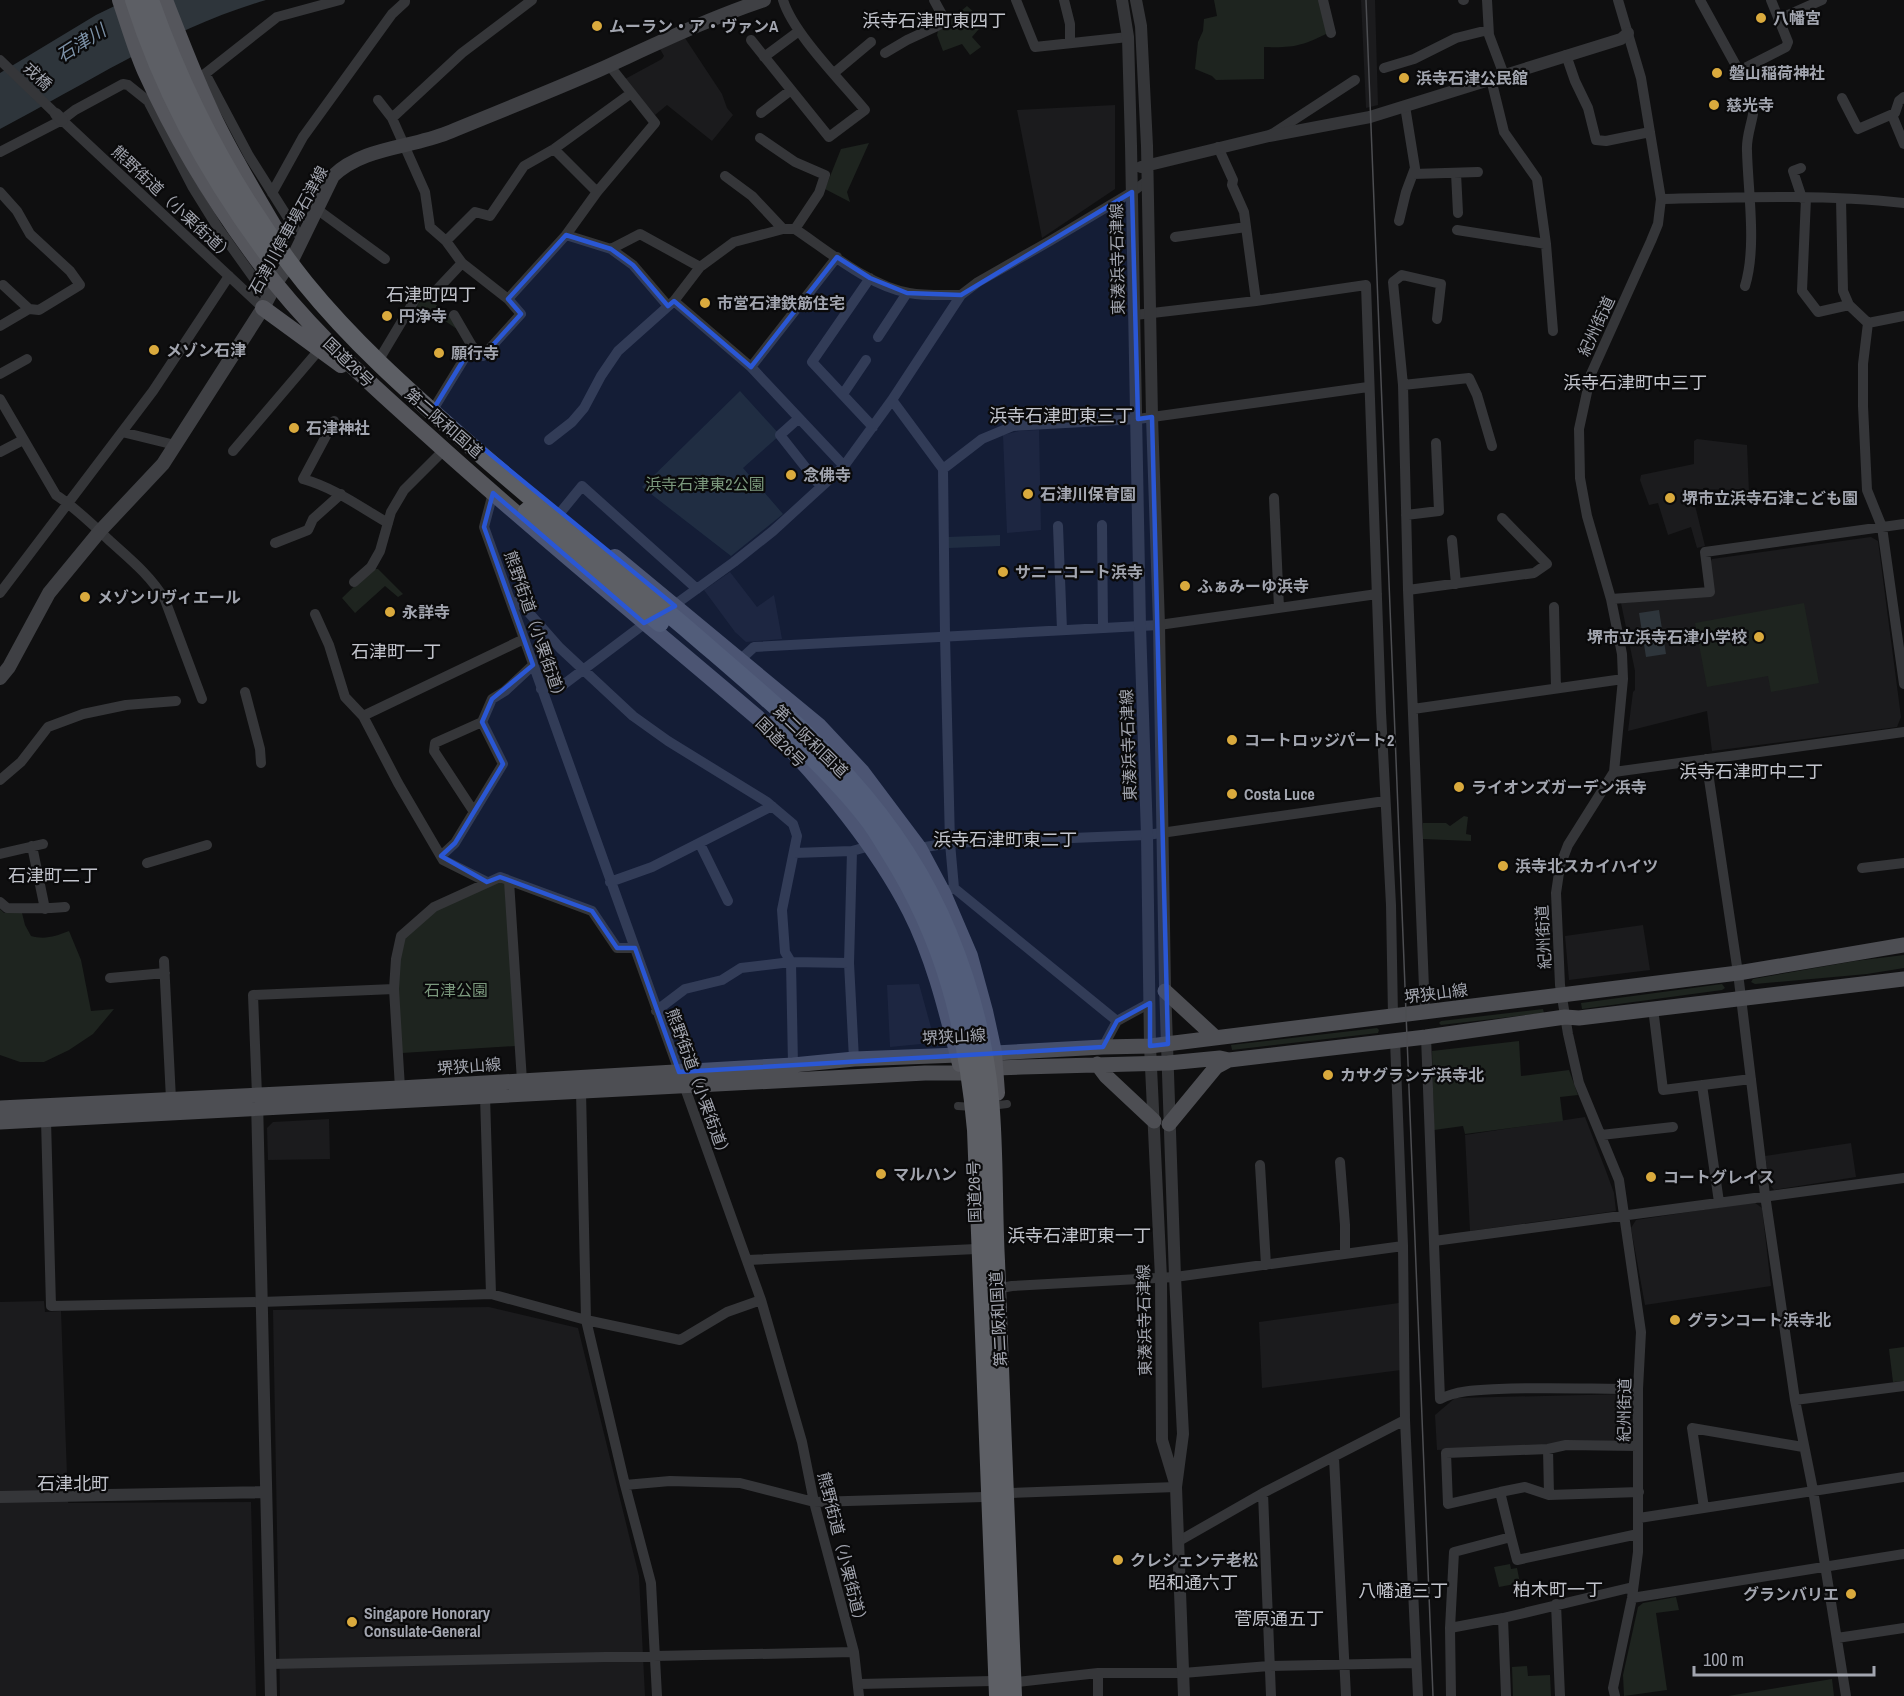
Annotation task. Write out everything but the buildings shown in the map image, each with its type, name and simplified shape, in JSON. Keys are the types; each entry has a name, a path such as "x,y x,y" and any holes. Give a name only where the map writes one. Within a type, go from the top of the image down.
{"highway":[{"name":"国道26号","path":"120,0 144,69 203,181 238,232 269,297 313,326 379,391 444,450 772,730 797,755 870,846 911,912 932,966 958,1055 972,1130 984,1497 995,1691"},
{"name":"第二阪和国道","path":"134,0 172,99 210,170 252,232 325,324 381,381 443,438 747,696 802,746 869,821 904,876 922,910 934,938 962,1027 973,1096 995,1691"},
{"name":"第二阪和国道","path":"150,0 177,71 203,128 270,236 304,282 378,363 406,389 809,735 856,784 892,830 917,868 934,900 959,960 969,995 990,1095 1016,1691"},
{"name":"国道26号","path":"165,0 183,48 233,156 293,258 327,303 380,358 434,408 819,726 862,772 949,890 985,1011 995,1060 998,1130 997,1204 1011,1493 1016,1691"},
{"path":"269,297 319,350 379,391"}],"main road":[{"name":"石津川停車場石津線","path":"0,678 9,668 49,592 100,531 163,464 293,258 333,176 367,155 405,147 451,131 547,93 703,22 764,0"},
{"name":"堺狭山線","path":"0,1122 257,1103 400,1088 522,1081 963,1073 995,1060 1103,1047 1168,1044 1738,974 1904,945"},
{"name":"堺狭山線","path":"0,1108 171,1099 257,1103 581,1091 854,1059 958,1055 995,1060 1097,1064 1160,1063 1220,1058 1229,1060 1426,1037 1566,1017 1579,1018 1904,979"},
{"path":"1165,991 1216,1038"},
{"path":"1097,1064 1106,1076 1161,1123 1216,1067 1229,1060"}],"street":[{"path":"302,240 244,148 203,76 277,17 340,0"},
{"path":"272,192 303,137 392,14 405,0"},
{"path":"392,118 462,53 532,0"},
{"path":"751,40 829,137 865,110 799,31 787,14 783,0"},
{"path":"885,53 946,22 934,0"},
{"path":"1016,0 1035,47 1128,37"},
{"path":"1064,0 1070,24 1070,43"},
{"name":"東湊浜寺石津線","path":"1122,0 1128,37 1150,1046 1160,1063"},
{"name":"東湊浜寺石津線","path":"1136,0 1141,26 1148,165 1149,314 1159,625 1161,832 1168,1044 1160,1063 1162,1440 1176,1486"},
{"path":"1323,0 1331,33"},
{"path":"1487,0 1488,30 1504,75"},
{"name":"紀州街道","path":"1615,1696 1613,1688 1632,1592 1638,1534 1638,1389 1641,1332 1619,1180 1579,1083 1566,1017 1562,996 1556,893 1560,866 1568,844 1614,772 1623,679 1622,654 1611,599 1587,516 1580,478 1579,429 1591,374 1652,241 1658,224 1661,199 1641,78 1618,0"},
{"path":"1700,0 1739,71 1786,47 1788,42 1771,0"},
{"path":"1779,19 1822,0"},
{"path":"1384,68 1414,59 1456,38 1488,30"},
{"path":"764,57 799,31"},
{"path":"1131,170 1218,147 1370,117 1621,39 1628,33"},
{"path":"834,72 871,42"},
{"path":"1566,55 1588,108 1596,140 1605,141 1650,132"},
{"name":"戎橋","path":"0,60 59,117"},
{"path":"508,299 566,235 597,192 654,123 609,65"},
{"path":"1491,79 1504,132 1537,179 1546,244 1553,331"},
{"path":"1269,136 1355,80"},
{"path":"0,152 59,117 123,84 128,85 150,100 192,186 218,228 269,297"},
{"path":"761,113 791,90"},
{"path":"446,242 475,212 490,216 524,166 554,149 630,94"},
{"path":"1842,98 1858,129 1895,113 1899,101 1904,97"},
{"path":"378,100 392,118 425,192 430,227 446,242 462,263 508,299 521,314 483,356 472,346 454,315"},
{"path":"1399,221 1415,168 1405,106"},
{"path":"1745,286 1750,269 1750,197 1746,149 1753,114"},
{"path":"1892,115 1904,144"},
{"name":"熊野街道（小栗街道）","path":"59,117 229,276 269,297"},
{"path":"760,138 795,162 825,175 819,193 795,228"},
{"path":"1218,147 1244,212 1256,301"},
{"path":"554,149 597,192"},
{"path":"1801,168 1793,171 1804,198 1802,291 1818,312 1849,305"},
{"path":"1413,174 1478,172"},
{"path":"1456,173 1458,213"},
{"path":"725,176 752,196 783,229"},
{"path":"541,689 563,685 644,623 675,606 772,531 844,466 892,400 961,296 978,282 1147,181"},
{"path":"0,192 17,211 30,234 70,271 80,285 39,310 28,309 0,326"},
{"path":"1661,199 1864,198 1904,203"},
{"path":"1840,199 1844,291 1849,305 1869,323"},
{"path":"318,210 385,259"},
{"path":"1175,237 1246,227"},
{"path":"549,440 572,422 584,408 618,351 671,304 699,267 734,242 795,228 870,279 907,292 961,296"},
{"path":"1457,230 1546,244"},
{"path":"611,249 639,234 699,267"},
{"path":"566,235 611,249 633,265 671,304 751,367 844,466"},
{"path":"751,367 837,257"},
{"path":"430,297 462,263"},
{"path":"248,270 269,297"},
{"path":"1425,1013 1408,590 1403,385 1393,282 1402,275 1442,284 1437,319"},
{"path":"0,593 153,391 229,276"},
{"path":"870,279 812,362 873,427"},
{"path":"3,285 28,309"},
{"path":"1134,315 1366,285 1368,387 1391,905 1393,1017"},
{"path":"380,358 420,291"},
{"path":"878,337 907,292"},
{"path":"1869,323 1904,316"},
{"path":"1869,323 1863,364 1867,490 1882,527 1900,629 1904,684"},
{"path":"434,408 472,346"},
{"path":"234,451 319,350"},
{"path":"0,374 27,359"},
{"path":"843,394 866,360"},
{"path":"1403,385 1469,378 1477,395 1492,446"},
{"path":"943,469 982,439 1013,426 1138,419 1368,387"},
{"path":"0,399 56,495 69,503 100,531 147,575 159,590 165,600 201,699"},
{"path":"892,400 943,469 949,890 1117,1020"},
{"path":"798,418 780,435 821,487"},
{"path":"334,421 303,479 322,484 341,494 388,524"},
{"path":"122,432 175,445"},
{"path":"0,452 23,440"},
{"path":"1406,514 1440,511 1436,443"},
{"path":"354,582 371,567 380,551 392,512 404,490 444,450"},
{"path":"560,513 582,486 697,589"},
{"name":"熊野街道（小栗街道）","path":"493,493 484,527 761,1300 802,1442 814,1502 854,1652 859,1696"},
{"path":"275,543 308,530 313,519 341,494"},
{"path":"1274,498 1279,608"},
{"path":"1408,590 1533,573 1547,564 1502,518"},
{"path":"1611,599 1710,592 1705,552 1904,524"},
{"path":"1102,525 1103,628"},
{"path":"1058,526 1062,630"},
{"path":"1452,540 1456,584"},
{"path":"740,660 754,646 1159,625 1377,594"},
{"path":"511,601 522,605 560,648 633,716 771,806 793,824 797,836 782,910 785,952 791,962 793,1065"},
{"path":"1554,607 1556,688"},
{"path":"315,614 329,645 345,697 363,716 398,783 443,860 487,882"},
{"path":"363,716 524,639"},
{"path":"474,812 434,751 435,743 482,722 492,699 505,691 533,665"},
{"path":"1413,709 1623,679"},
{"path":"245,692 260,749 261,763"},
{"path":"0,780 21,762 48,727 83,714 126,705 176,701"},
{"path":"441,856 455,843 503,765 482,722"},
{"path":"1614,772 1904,732"},
{"path":"1706,759 1738,974 1765,1195 1795,1400 1813,1490 1846,1696"},
{"path":"919,848 950,843 1147,835 1385,801"},
{"path":"610,882 652,867 771,806"},
{"path":"700,844 728,901"},
{"path":"0,854 38,845 45,909"},
{"path":"147,863 207,845"},
{"path":"794,853 852,851 870,846"},
{"path":"852,851 849,963 854,1059"},
{"path":"1862,868 1904,863"},
{"path":"400,1088 394,989 396,959 401,936 434,908 500,878 592,911 617,948 635,948"},
{"path":"509,881 522,1081"},
{"path":"0,902 7,908 65,907"},
{"path":"164,962 171,1099"},
{"path":"656,1011 685,989 722,980 741,968 791,962 849,963"},
{"path":"110,978 165,973"},
{"path":"271,1696 253,995 394,989"},
{"path":"1103,1047 1117,1020 1150,1003"},
{"path":"1653,1008 1663,1090 1751,1079"},
{"path":"1426,1037 1440,1399 1449,1394 1478,1390 1638,1389"},
{"path":"1395,1040 1403,1246 1405,1420 1418,1696"},
{"path":"1702,1085 1719,1202"},
{"path":"581,1091 586,1320 651,1583 657,1696"},
{"path":"485,1096 491,1294"},
{"path":"958,1106 1007,1104"},
{"path":"46,1120 51,1306 491,1294 586,1320 680,1340 727,1312 761,1300"},
{"name":"東湊浜寺石津線","path":"1161,1123 1175,1277 1183,1434 1176,1486 1184,1696"},
{"path":"1601,1135 1673,1127"},
{"path":"1340,1162 1346,1225 1345,1254"},
{"path":"1260,1165 1266,1265"},
{"path":"1434,1241 1904,1178"},
{"path":"1001,1288 1175,1277 1403,1246"},
{"path":"748,1260 976,1249"},
{"path":"1795,1400 1904,1386"},
{"path":"1179,1541 1263,1493 1405,1420"},
{"path":"1704,1508 1692,1428 1803,1447"},
{"path":"1638,1446 1566,1445 1548,1449 1446,1453 1448,1504 1525,1487 1549,1495 1639,1492"},
{"path":"1548,1449 1549,1495"},
{"path":"1334,1458 1346,1696"},
{"path":"1639,1518 1904,1477"},
{"path":"625,1485 670,1481 740,1483 814,1502 984,1497"},
{"path":"1011,1493 1176,1486"},
{"path":"0,1497 265,1492"},
{"path":"1500,1492 1517,1560 1638,1534"},
{"path":"1263,1493 1271,1696"},
{"path":"1451,1696 1450,1628 1454,1552 1511,1537"},
{"path":"1450,1628 1556,1605 1632,1592 1904,1554"},
{"path":"1556,1605 1560,1696"},
{"path":"1503,1618 1506,1696"},
{"path":"1837,1638 1904,1628"},
{"path":"270,1664 854,1652"},
{"path":"1016,1691 1098,1673 1183,1673 1269,1666 1416,1663"},
{"path":"1098,1673 1098,1696"},
{"path":"859,1684 995,1691"}],"highlighted area":[{"path":"1132,192 1138,419 1152,417 1168,1044 1150,1046 1150,1003 1117,1021 1103,1047 679,1072 635,948 617,948 592,911 500,877 487,882 441,856 455,843 503,764 482,722 492,699 533,665 484,527 493,493 644,623 675,606 434,408 472,346 483,356 521,314 508,299 566,235 611,249 633,265 668,306 674,301 751,367 837,257 870,278 907,293 961,295"}],"shaded area":[{"path":"1361,0 1375,0 1378,105 1366,108"},
{"path":"685,38 733,115 712,141 667,105 655,115 625,79 662,59 664,56 660,49"},
{"path":"1115,105 1115,189 1042,238 1017,110"},
{"path":"1039,430 1041,530 1007,533 1003,435"},
{"name":"堺市立浜寺石津こども園","path":"1697,439 1747,445 1749,492 1691,489 1705,546 1697,548 1691,527 1668,535 1658,503 1649,505 1640,480 1641,475 1694,464 1694,441"},
{"name":"堺市立浜寺石津小学校","path":"1871,537 1878,541 1901,717 1897,727 1712,751 1707,711 1628,731 1635,690 1635,671 1621,603 1713,595 1709,564 1712,559"},
{"path":"730,572 757,607 774,595 782,639 746,642 735,632 704,590"},
{"path":"1643,925 1650,970 1569,980 1565,936"},
{"path":"919,984 932,1031 921,1044 890,1047 887,985"},
{"path":"1585,1117 1614,1193 1616,1211 1470,1231 1465,1135"},
{"path":"329,1119 330,1159 268,1160 267,1128 273,1122"},
{"path":"1851,1143 1856,1177 1774,1190 1770,1185 1765,1156"},
{"path":"1754,1202 1762,1208 1771,1286 1645,1305 1631,1228 1636,1220"},
{"path":"44,1301 45,1312 61,1311 68,1503 251,1502 256,1696 0,1696 0,1302"},
{"path":"1399,1303 1401,1370 1262,1388 1259,1322"},
{"path":"489,1307 578,1328 639,1576 645,1696 280,1696 273,1310"},
{"path":"1627,1394 1633,1401 1633,1438 1627,1443 1437,1450 1435,1415 1455,1398"}],"green space":[{"path":"1214,0 1320,0 1328,33 1297,45 1264,47 1264,79 1216,80 1195,69 1198,42 1203,31 1204,19 1217,16"},
{"path":"967,6 985,22 972,37 981,47 970,55 962,44 943,51 937,35 938,31 951,26 950,20"},
{"path":"869,143 847,192 850,202 825,189 841,149"},
{"path":"424,296 447,313 460,331 442,319 439,322 416,307"},
{"name":"浜寺石津東2公園","path":"740,391 780,435 743,468 783,514 731,556 642,487"},
{"path":"1000,535 1000,546 949,548 948,537"},
{"path":"372,569 378,569 403,594 398,597 385,586 355,613 342,598"},
{"path":"1804,603 1819,683 1771,692 1768,676 1707,687 1695,623"},
{"path":"1464,816 1468,817 1466,834 1471,835 1471,841 1423,839 1423,823 1446,823 1450,826"},
{"name":"石津公園","path":"500,881 507,884 516,1046 402,1053 398,988 400,959 405,938 435,911"},
{"path":"0,909 4,913 22,913 31,936 55,936 69,931 81,960 91,1011 114,1009 93,1034 69,1050 44,1062 20,1062 0,1055"},
{"path":"1904,955 1904,968 1867,974 1755,984 1751,982 1753,979 1855,961"},
{"path":"1722,984 1725,988 1722,990 1582,1009 1581,1003"},
{"path":"1543,1009 1544,1013 1441,1025 1439,1023 1441,1021"},
{"path":"1377,1028 1378,1033 1232,1050 1231,1045"},
{"path":"1519,1041 1521,1076 1569,1070 1578,1095 1560,1097 1563,1121 1465,1134 1463,1126 1434,1130 1432,1051"},
{"path":"1904,1347 1904,1381 1893,1382 1889,1349"},
{"path":"1510,1564 1511,1569 1517,1568 1520,1583 1499,1587 1494,1567"},
{"path":"1676,1597 1679,1610 1656,1613 1667,1690 1624,1696 1623,1675 1638,1607 1643,1603"},
{"path":"1527,1666 1528,1676 1550,1675 1551,1696 1513,1696 1512,1667"},
{"path":"1832,1679 1834,1696 1728,1696"}],"water":[{"name":"石津川","path":"127,0 266,0 163,41 0,129 0,73 96,15"},
{"path":"1659,610 1666,654 1646,657 1639,613"}],"tram line":[{"path":"1366,0 1433,1696"}],"place":[{"name":"八幡宮","path":"1761,18"},
{"name":"ムーラン・ア・ヴァンA","path":"597,26"},
{"name":"磐山稲荷神社","path":"1717,73"},
{"name":"浜寺石津公民館","path":"1404,78"},
{"name":"慈光寺","path":"1714,105"},
{"name":"市営石津鉄筋住宅","path":"705,303"},
{"name":"円浄寺","path":"387,316"},
{"name":"メゾン石津","path":"154,350"},
{"name":"願行寺","path":"439,353"},
{"name":"石津神社","path":"294,428"},
{"name":"念佛寺","path":"791,475"},
{"name":"石津川保育園","path":"1028,494"},
{"name":"堺市立浜寺石津こども園","path":"1670,498"},
{"name":"サニーコート浜寺","path":"1003,572"},
{"name":"ふぁみーゆ浜寺","path":"1185,586"},
{"name":"メゾンリヴィエール","path":"85,597"},
{"name":"永詳寺","path":"390,612"},
{"name":"堺市立浜寺石津小学校","path":"1759,637"},
{"name":"コートロッジパート2","path":"1232,740"},
{"name":"ライオンズガーデン浜寺","path":"1459,787"},
{"name":"Costa Luce","path":"1232,794"},
{"name":"浜寺北スカイハイツ","path":"1503,866"},
{"name":"カサグランデ浜寺北","path":"1328,1075"},
{"name":"マルハン","path":"881,1174"},
{"name":"コートグレイス","path":"1651,1177"},
{"name":"グランコート浜寺北","path":"1675,1320"},
{"name":"クレシェンテ老松","path":"1118,1560"},
{"name":"グランバリエ","path":"1851,1594"},
{"name":"Singapore Honorary Consulate-General","path":"352,1622"}],"district":[{"name":"浜寺石津町東四丁","path":"934,20"},
{"name":"石津町四丁","path":"431,294"},
{"name":"浜寺石津町中三丁","path":"1635,382"},
{"name":"浜寺石津町東三丁","path":"1061,415"},
{"name":"石津町一丁","path":"396,651"},
{"name":"浜寺石津町中二丁","path":"1751,771"},
{"name":"浜寺石津町東二丁","path":"1005,839"},
{"name":"石津町二丁","path":"53,875"},
{"name":"浜寺石津町東一丁","path":"1079,1235"},
{"name":"石津北町","path":"73,1483"},
{"name":"昭和通六丁","path":"1193,1582"},
{"name":"柏木町一丁","path":"1558,1589"},
{"name":"八幡通三丁","path":"1403,1590"},
{"name":"菅原通五丁","path":"1279,1618"}]}
